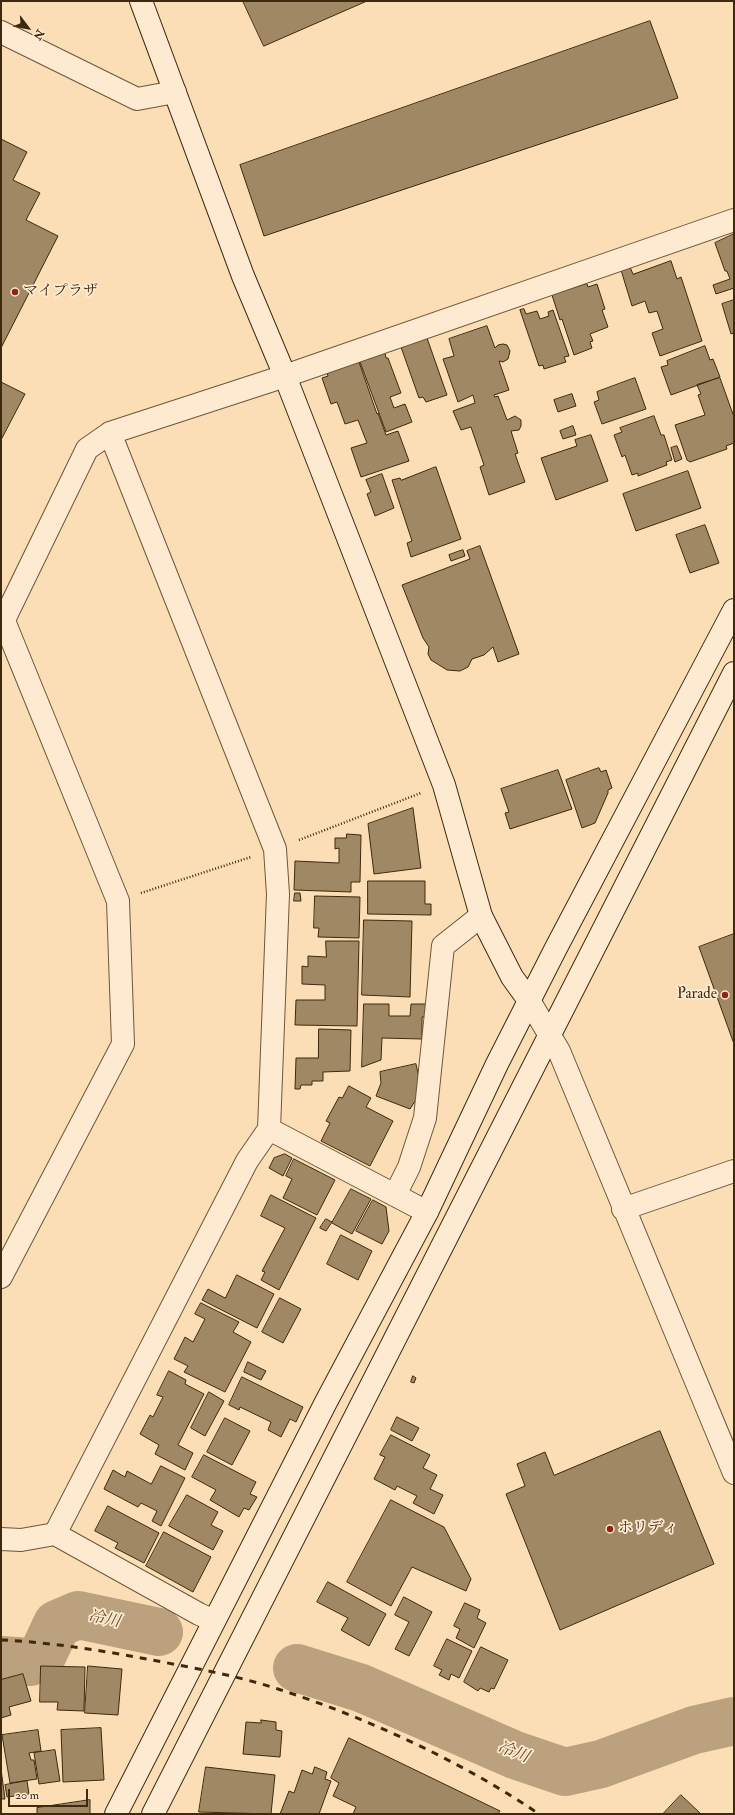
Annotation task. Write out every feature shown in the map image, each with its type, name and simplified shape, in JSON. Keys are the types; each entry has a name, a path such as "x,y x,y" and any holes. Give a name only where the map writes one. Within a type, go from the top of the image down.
{"street":[{"path":"141,1 242,276 285,376 444,785 481,916 512,977 530,1002 559,1051 623,1209 734,1473"},
{"path":"1,32 137,99 175,92"},
{"path":"1,1277 123,1044 118,901 2,624 87,449 110,433 285,376 734,220"},
{"path":"55,1534 247,1161 269,1129 278,894 275,849 110,433"},
{"path":"116,1814 326,1402 427,1212 497,1064 530,1002 556,948 734,610"},
{"path":"153,1814 734,673"},
{"path":"395,1196 409,1167 425,1118 443,946 481,916"},
{"path":"269,1129 427,1212"},
{"path":"623,1209 734,1171"},
{"path":"1,1539 21,1540 55,1534 198,1614 214,1621"}],"building":[{"path":"243,1 367,1 264,46"},
{"path":"650,21 678,98 264,236 240,165"},
{"name":"マイプラザ","path":"1,139 27,152 13,180 40,193 26,220 58,236 1,348"},
{"path":"734,234 734,288 716,294 713,285 730,279 727,271 725,271 715,243"},
{"path":"671,261 677,279 681,277 702,341 660,356 652,333 663,329 657,311 649,313 645,301 632,306 621,270 630,267 633,274"},
{"path":"587,284 588,287 597,284 605,309 602,310 608,327 590,334 593,341 590,342 592,348 574,355 552,295"},
{"path":"734,300 734,333 731,334 722,304"},
{"path":"524,309 526,314 537,311 540,319 549,316 548,312 553,310 569,356 564,357 566,362 544,369 543,365 539,366 520,310"},
{"path":"487,326 495,348 498,345 503,344 507,345 510,351 508,359 503,362 499,361 509,390 494,395 495,397 498,396 507,420 515,416 521,420 519,430 511,431 518,453 515,454 525,482 489,495 480,467 484,465 471,427 461,430 453,411 475,403 473,395 458,402 443,359 454,356 449,339"},
{"path":"427,338 447,395 426,402 423,397 419,398 401,347"},
{"path":"705,346 710,360 713,359 720,377 671,395 661,367 668,365 667,361"},
{"path":"385,353 401,393 390,397 394,408 405,404 412,422 386,432 360,362"},
{"path":"359,362 386,435 398,431 409,461 361,477 351,448 367,443 358,420 345,424 337,402 331,404 322,378 328,376 327,373"},
{"path":"635,378 646,409 602,424 594,402 599,400 597,392"},
{"path":"720,378 734,417 734,443 726,446 727,449 690,462 687,460 675,425 705,415 698,395 701,394 697,385"},
{"path":"1,382 25,394 1,440"},
{"path":"572,394 576,406 558,412 554,400"},
{"path":"654,416 661,435 664,435 672,460 666,462 667,465 638,476 638,473 632,475 625,455 622,457 614,435 622,432 620,428"},
{"path":"573,426 576,435 563,439 560,431"},
{"path":"591,435 608,481 556,500 541,458 577,446 575,440"},
{"path":"677,446 682,459 675,462 671,448"},
{"path":"436,467 461,539 411,557 407,543 412,541 392,480 400,478 401,480"},
{"path":"688,471 701,508 636,531 623,494"},
{"path":"382,474 394,508 375,516 367,494 371,492 366,480"},
{"path":"705,525 719,563 690,573 676,535"},
{"path":"480,546 519,654 498,662 493,647 484,655 472,659 468,667 460,671 447,670 431,660 428,654 429,647 423,638 402,585 470,559 467,551"},
{"path":"463,550 465,556 451,561 449,555"},
{"path":"599,768 601,772 606,770 612,788 608,790 595,823 582,828 566,780"},
{"path":"558,770 572,809 510,829 505,813 509,812 501,789"},
{"path":"413,808 421,868 374,874 368,824"},
{"path":"347,834 361,835 360,882 351,882 351,892 294,890 295,861 339,863 339,848 335,849 335,838 346,838"},
{"path":"368,881 425,881 425,904 431,904 431,915 368,914"},
{"path":"295,893 300,893 301,901 294,901"},
{"path":"315,896 360,897 359,938 318,937 319,928 314,928"},
{"path":"364,920 412,921 410,997 362,995"},
{"name":"Parade","path":"734,934 734,1044 699,947"},
{"path":"326,941 359,941 357,1026 295,1025 296,1000 325,1000 325,985 302,984 302,966 308,967 308,956 326,957"},
{"path":"364,1004 389,1004 389,1016 410,1016 411,1004 429,1004 428,1017 422,1017 422,1039 382,1038 381,1060 362,1067"},
{"path":"319,1029 351,1030 350,1071 323,1072 323,1081 312,1081 312,1085 301,1085 300,1089 295,1089 296,1058 318,1058"},
{"path":"416,1064 420,1082 417,1098 410,1109 376,1096 381,1083 380,1072"},
{"path":"349,1086 371,1098 366,1107 393,1121 370,1166 321,1141 330,1123 326,1121 339,1097 342,1098"},
{"path":"285,1154 292,1158 283,1176 269,1168 274,1158"},
{"path":"294,1159 335,1180 317,1215 283,1198 292,1179 286,1176"},
{"path":"351,1189 371,1199 352,1234 332,1223"},
{"path":"271,1195 316,1218 279,1290 261,1280 265,1272 262,1271 285,1228 261,1216"},
{"path":"373,1200 386,1207 389,1231 382,1244 356,1231"},
{"path":"326,1219 332,1222 326,1231 320,1228"},
{"path":"341,1235 372,1251 358,1280 327,1264"},
{"path":"237,1275 274,1294 257,1328 202,1300 208,1289 225,1298"},
{"path":"280,1298 301,1309 283,1343 262,1332"},
{"path":"201,1303 239,1322 233,1332 251,1342 225,1392 184,1372 188,1366 174,1359 185,1337 193,1342 205,1319 195,1314"},
{"path":"248,1362 266,1371 261,1380 244,1372"},
{"path":"169,1371 186,1380 185,1384 204,1394 178,1445 193,1453 185,1470 155,1454 159,1445 140,1434 150,1415 153,1417 163,1397 157,1395"},
{"path":"413,1376 416,1378 414,1383 411,1382"},
{"path":"242,1377 303,1407 296,1422 290,1419 281,1437 268,1430 271,1422 240,1407 239,1410 229,1405"},
{"path":"209,1392 224,1401 205,1436 191,1428"},
{"path":"397,1417 419,1428 412,1441 391,1430"},
{"path":"225,1418 250,1431 232,1465 207,1452"},
{"name":"ホリディ","path":"660,1431 714,1564 560,1630 506,1494 525,1486 517,1464 545,1452 554,1475"},
{"path":"391,1435 430,1455 423,1468 437,1475 430,1489 443,1495 434,1514 413,1503 417,1496 397,1486 395,1490 374,1479 385,1457 380,1455"},
{"path":"204,1455 256,1482 250,1494 257,1497 249,1510 244,1508 239,1517 210,1500 216,1490 192,1477"},
{"path":"161,1466 185,1478 161,1526 152,1521 157,1511 141,1503 138,1507 104,1489 113,1470 125,1477 127,1471 151,1484"},
{"path":"187,1495 218,1512 211,1525 223,1531 213,1550 169,1526"},
{"path":"391,1500 444,1527 471,1579 466,1591 412,1567 391,1606 347,1582"},
{"path":"108,1506 159,1533 144,1563 115,1548 118,1543 95,1531"},
{"path":"164,1532 211,1557 193,1592 146,1566"},
{"path":"328,1582 386,1614 369,1646 341,1630 348,1618 317,1602"},
{"path":"404,1597 432,1612 409,1656 395,1649 409,1622 395,1615"},
{"path":"465,1603 480,1610 477,1618 486,1623 474,1648 456,1638 460,1629 454,1626"},
{"path":"447,1639 472,1651 459,1678 451,1674 449,1680 439,1675 442,1670 434,1666"},
{"path":"481,1647 508,1660 494,1689 491,1688 489,1692 480,1688 478,1691 464,1682"},
{"path":"41,1666 85,1667 84,1711 57,1710 58,1702 40,1702"},
{"path":"88,1666 122,1669 118,1715 85,1713"},
{"path":"23,1674 31,1701 9,1707 11,1715 1,1718 1,1680"},
{"path":"261,1720 276,1722 276,1730 282,1731 280,1757 243,1754 246,1722 261,1723"},
{"path":"101,1728 104,1780 63,1782 61,1730"},
{"path":"38,1730 41,1751 29,1753 31,1760 34,1760 37,1779 10,1783 2,1735"},
{"path":"349,1738 500,1811 498,1814 353,1814 356,1807 333,1796 339,1783 331,1778"},
{"path":"55,1750 60,1781 39,1784 34,1753"},
{"path":"206,1767 275,1775 271,1814 199,1812"},
{"path":"315,1767 327,1772 325,1779 331,1781 319,1814 280,1814 289,1791 294,1793 302,1770 312,1774"},
{"path":"1,1769 5,1799 1,1799"},
{"path":"27,1781 29,1794 7,1797 5,1785"},
{"path":"681,1795 701,1814 663,1814"},
{"path":"90,1800 90,1814 37,1814 37,1808"}],"waterway":[{"name":"冷川","path":"1,1660 30,1662 43,1654 57,1624 78,1615 159,1632"},
{"name":"冷川","path":"297,1668 361,1688 515,1755 565,1772 601,1764 694,1730 734,1721"}],"railway":[{"path":"1,1640 52,1644 119,1654 189,1667 278,1689 345,1713 413,1742 478,1776 539,1814"}],"place":[{"name":"マイプラザ","path":"15,292"},
{"name":"Parade","path":"725,995"},
{"name":"ホリディ","path":"610,1529"}]}
